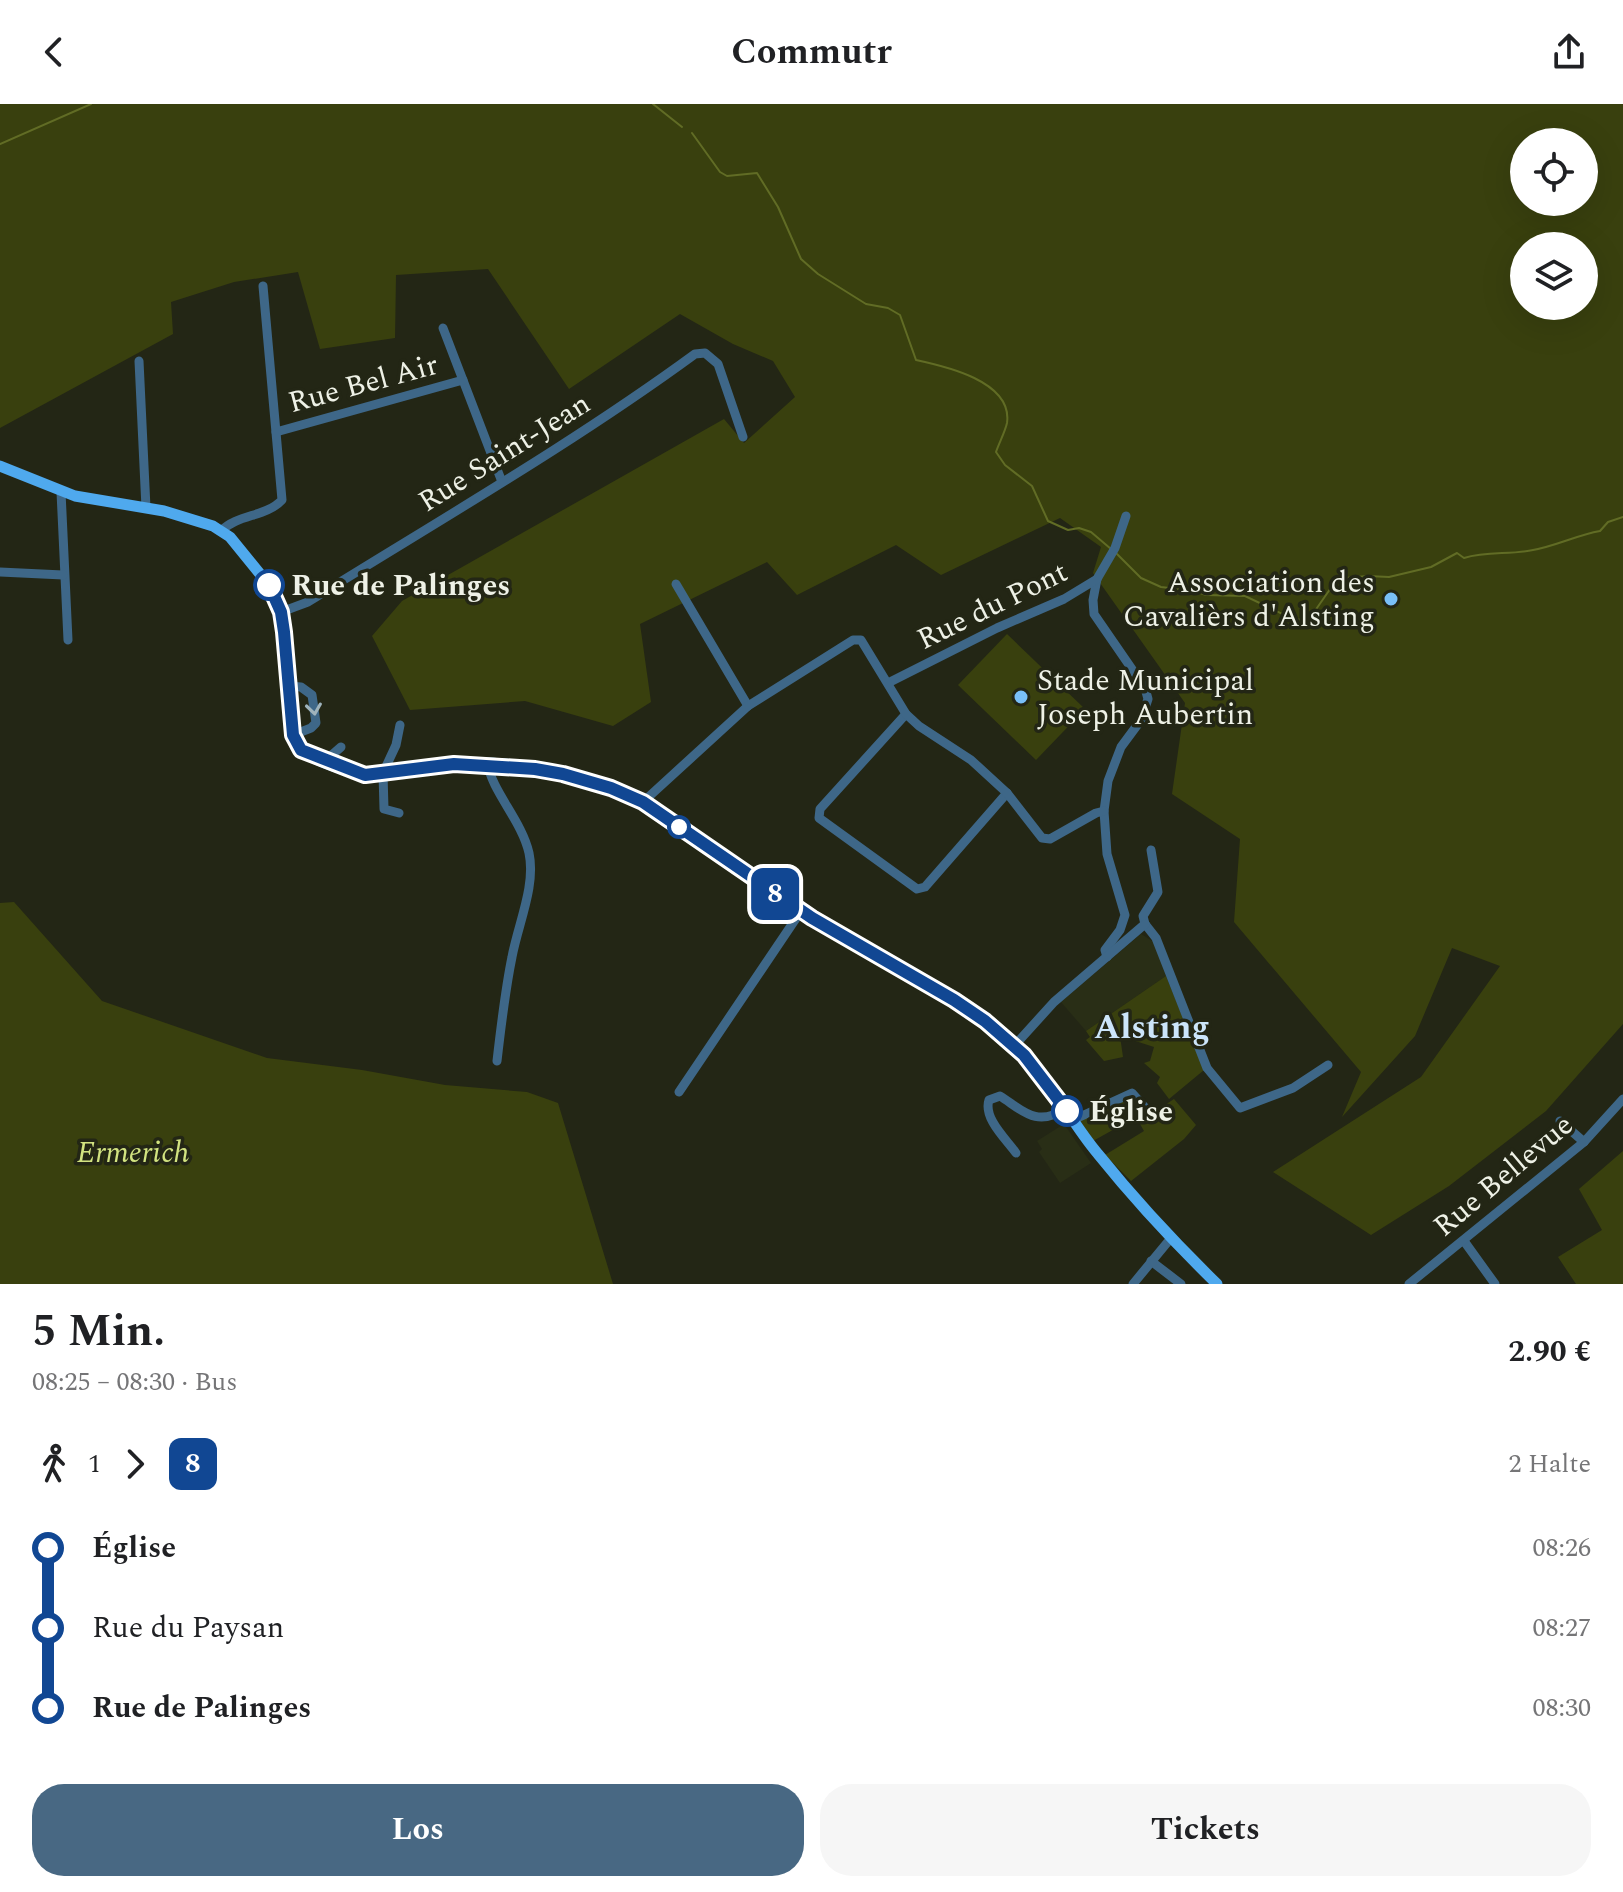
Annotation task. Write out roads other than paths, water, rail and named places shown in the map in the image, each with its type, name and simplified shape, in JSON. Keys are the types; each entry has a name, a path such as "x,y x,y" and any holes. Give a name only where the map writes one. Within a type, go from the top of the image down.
{"main road":[{"path":"0,466 61,492 198,521 221,531 238,545 269,585 281,612 293,735 301,750 359,774 454,764 488,764 563,774 622,791 643,802 801,911 954,1000 1015,1045 1043,1077 1096,1153 1210,1282"}],"street":[{"path":"221,531 230,522 276,506 282,500 263,286"},
{"path":"443,328 502,482"},
{"name":"Rue Saint-Jean","path":"281,612 308,602 502,482 640,395 695,354 705,353 718,364 743,437"},
{"path":"139,361 146,508"},
{"name":"Rue Bel Air","path":"276,432 463,380"},
{"path":"61,492 68,640"},
{"name":"Rue du Pont","path":"888,683 997,628 1064,599 1097,579 1114,551 1126,516"},
{"path":"0,571 63,575"},
{"path":"1097,579 1094,614 1145,688 1148,699 1141,720 1121,747 1108,781 1104,811 1107,854 1125,915 1120,930 1105,950 1107,957"},
{"path":"676,584 748,706"},
{"path":"643,802 748,706 853,640 861,640 906,714 971,760 1007,793 1042,838 1050,839 1104,811"},
{"path":"289,686 301,687 312,695 316,720 311,728 293,735"},
{"path":"906,714 820,809 819,818 917,889 925,887 1007,793"},
{"path":"399,813 384,809 383,773 396,745 400,725"},
{"path":"325,761 341,747"},
{"path":"488,764 490,775 521,828 530,867 530,880 511,957 497,1061"},
{"path":"1151,850 1158,892 1143,916 1145,924 1156,938 1207,1068 1240,1108 1293,1088 1328,1065"},
{"path":"679,1092 801,911"},
{"path":"1015,1045 1054,1002 1145,924"},
{"path":"1073,1120 1132,1093 1149,1112"},
{"path":"1016,1153 987,1112 989,1100 1000,1096 1018,1111 1031,1115 1050,1115 1065,1108"},
{"name":"Rue Bellevue","path":"1409,1284 1584,1142 1623,1099"},
{"path":"1560,1121 1584,1142"},
{"path":"1133,1284 1171,1238"},
{"path":"1464,1241 1495,1284"},
{"path":"1151,1261 1181,1284"}],"waterway":[{"path":"0,144 91,104"},
{"path":"653,104 682,127"},
{"path":"692,133 720,172 727,176 757,173 778,207 801,259 818,274 866,304 888,308 900,315 916,360 959,371 988,386 999,396 1006,408 1007,423 996,452 1005,465 1032,486 1048,521 1068,530 1079,528 1091,532 1111,549"},
{"path":"1116,553 1141,578 1161,587 1206,595 1245,596 1295,620 1310,618 1335,582 1345,578 1389,577 1431,567 1457,553 1464,558 1542,548 1600,531 1608,522 1623,517"}],"place":[{"name":"Rue de Palinges","path":"269,585"},
{"name":"Association des Cavalièrs d'Alsting","path":"1391,599"},
{"name":"Stade Municipal Joseph Aubertin","path":"1021,697"},
{"name":"Église","path":"1067,1111"}],"district":[{"name":"Alsting","path":"1152,1026"}],"park label":[{"name":"Ermerich","path":"133,1152"}]}
